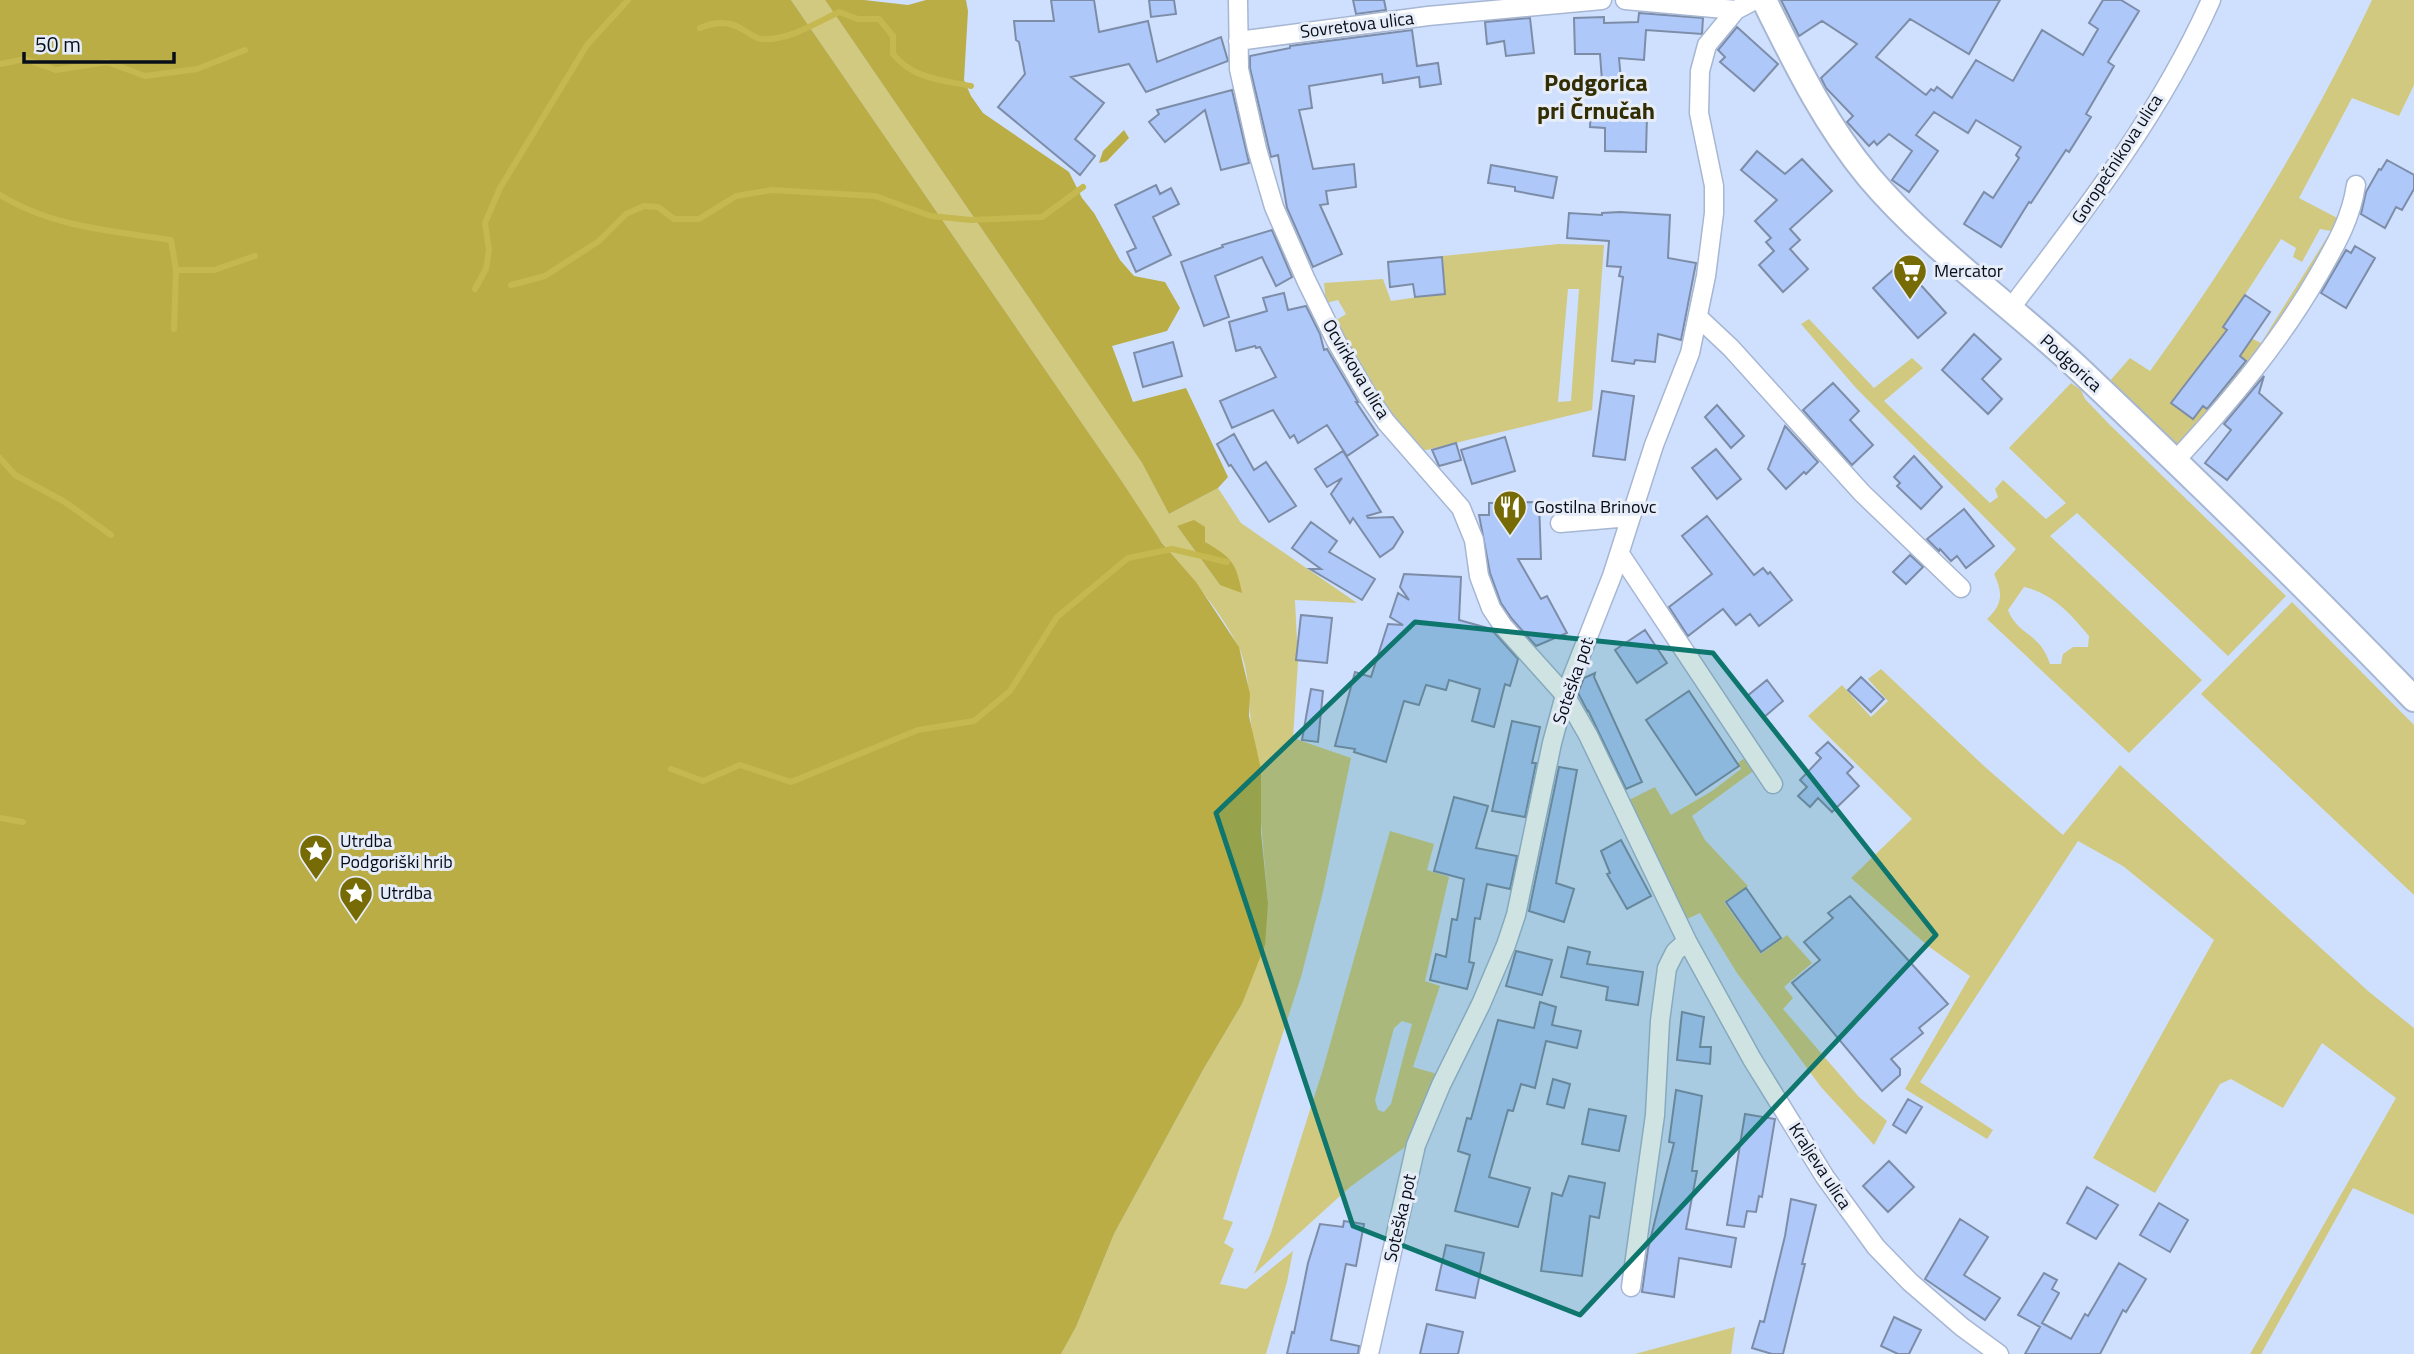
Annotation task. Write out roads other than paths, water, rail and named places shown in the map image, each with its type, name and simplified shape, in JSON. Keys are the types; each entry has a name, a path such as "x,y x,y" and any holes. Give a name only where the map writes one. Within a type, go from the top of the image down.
{"main road":[{"name":"Podgorica","path":"1764,0 1822,110 1863,169 1922,229 2076,366 2175,461 2414,699"}],"street":[{"name":"Ocvirkova ulica","path":"1238,0 1239,69 1257,149 1274,207 1336,341 1386,422 1461,508 1474,540 1479,576 1491,608 1503,626 1565,695"},
{"name":"Sovretova ulica","path":"1238,41 1428,16 1602,0"},
{"path":"1625,0 1736,10 1755,0"},
{"name":"Goropečnikova ulica","path":"2010,309 2090,205 2125,153 2201,23 2211,0"},
{"name":"Soteška pot","path":"1368,1354 1416,1146 1441,1085 1496,970 1516,915 1552,743 1565,695 1620,554 1654,445 1690,353 1712,244 1715,199 1699,113 1700,71 1707,45 1736,10"},
{"path":"2175,461 2288,325 2342,234 2353,208 2356,185"},
{"path":"1699,318 1731,348 1862,493 1961,587"},
{"path":"1560,523 1630,517"},
{"path":"1620,554 1773,784"},
{"name":"Kraljeva ulica","path":"1565,695 1594,747 1686,941 1752,1059 1845,1207 1876,1247 1910,1282 1962,1327 1999,1354"},
{"path":"1631,1287 1655,1115 1660,1020 1667,968 1675,952 1686,941"}],"waterway":[{"path":"475,289 486,269 489,250 485,223 500,188 587,45 628,0"},
{"path":"700,28 711,24 727,24 737,26 758,38 771,39 802,30 839,12 858,19 879,19 893,36 893,54 910,69 939,80 971,86"},
{"path":"0,64 25,59 56,70 107,62 145,76 197,69 245,50"},
{"path":"511,285 545,276 599,241 626,214 644,206 658,207 674,219 699,219 736,196 772,190 875,196 931,216 971,220 1042,217 1083,187"},
{"path":"0,195 20,206 61,221 171,240 176,270 174,329"},
{"path":"176,270 214,270 255,256"},
{"path":"0,458 15,475 65,502 111,535"},
{"path":"671,769 703,781 740,765 791,782 918,730 974,721 1010,691 1057,617 1128,558 1172,549 1227,562"},
{"path":"0,818 23,822"}],"place":[{"name":"Mercator","path":"1910,301"},
{"name":"Gostilna Brinovc","path":"1510,537"},
{"name":"Utrdba Podgoriški hrib","path":"316,881"},
{"name":"Utrdba","path":"356,923"}],"district":[{"name":"Podgorica pri Črnučah","path":"1596,97"}]}
